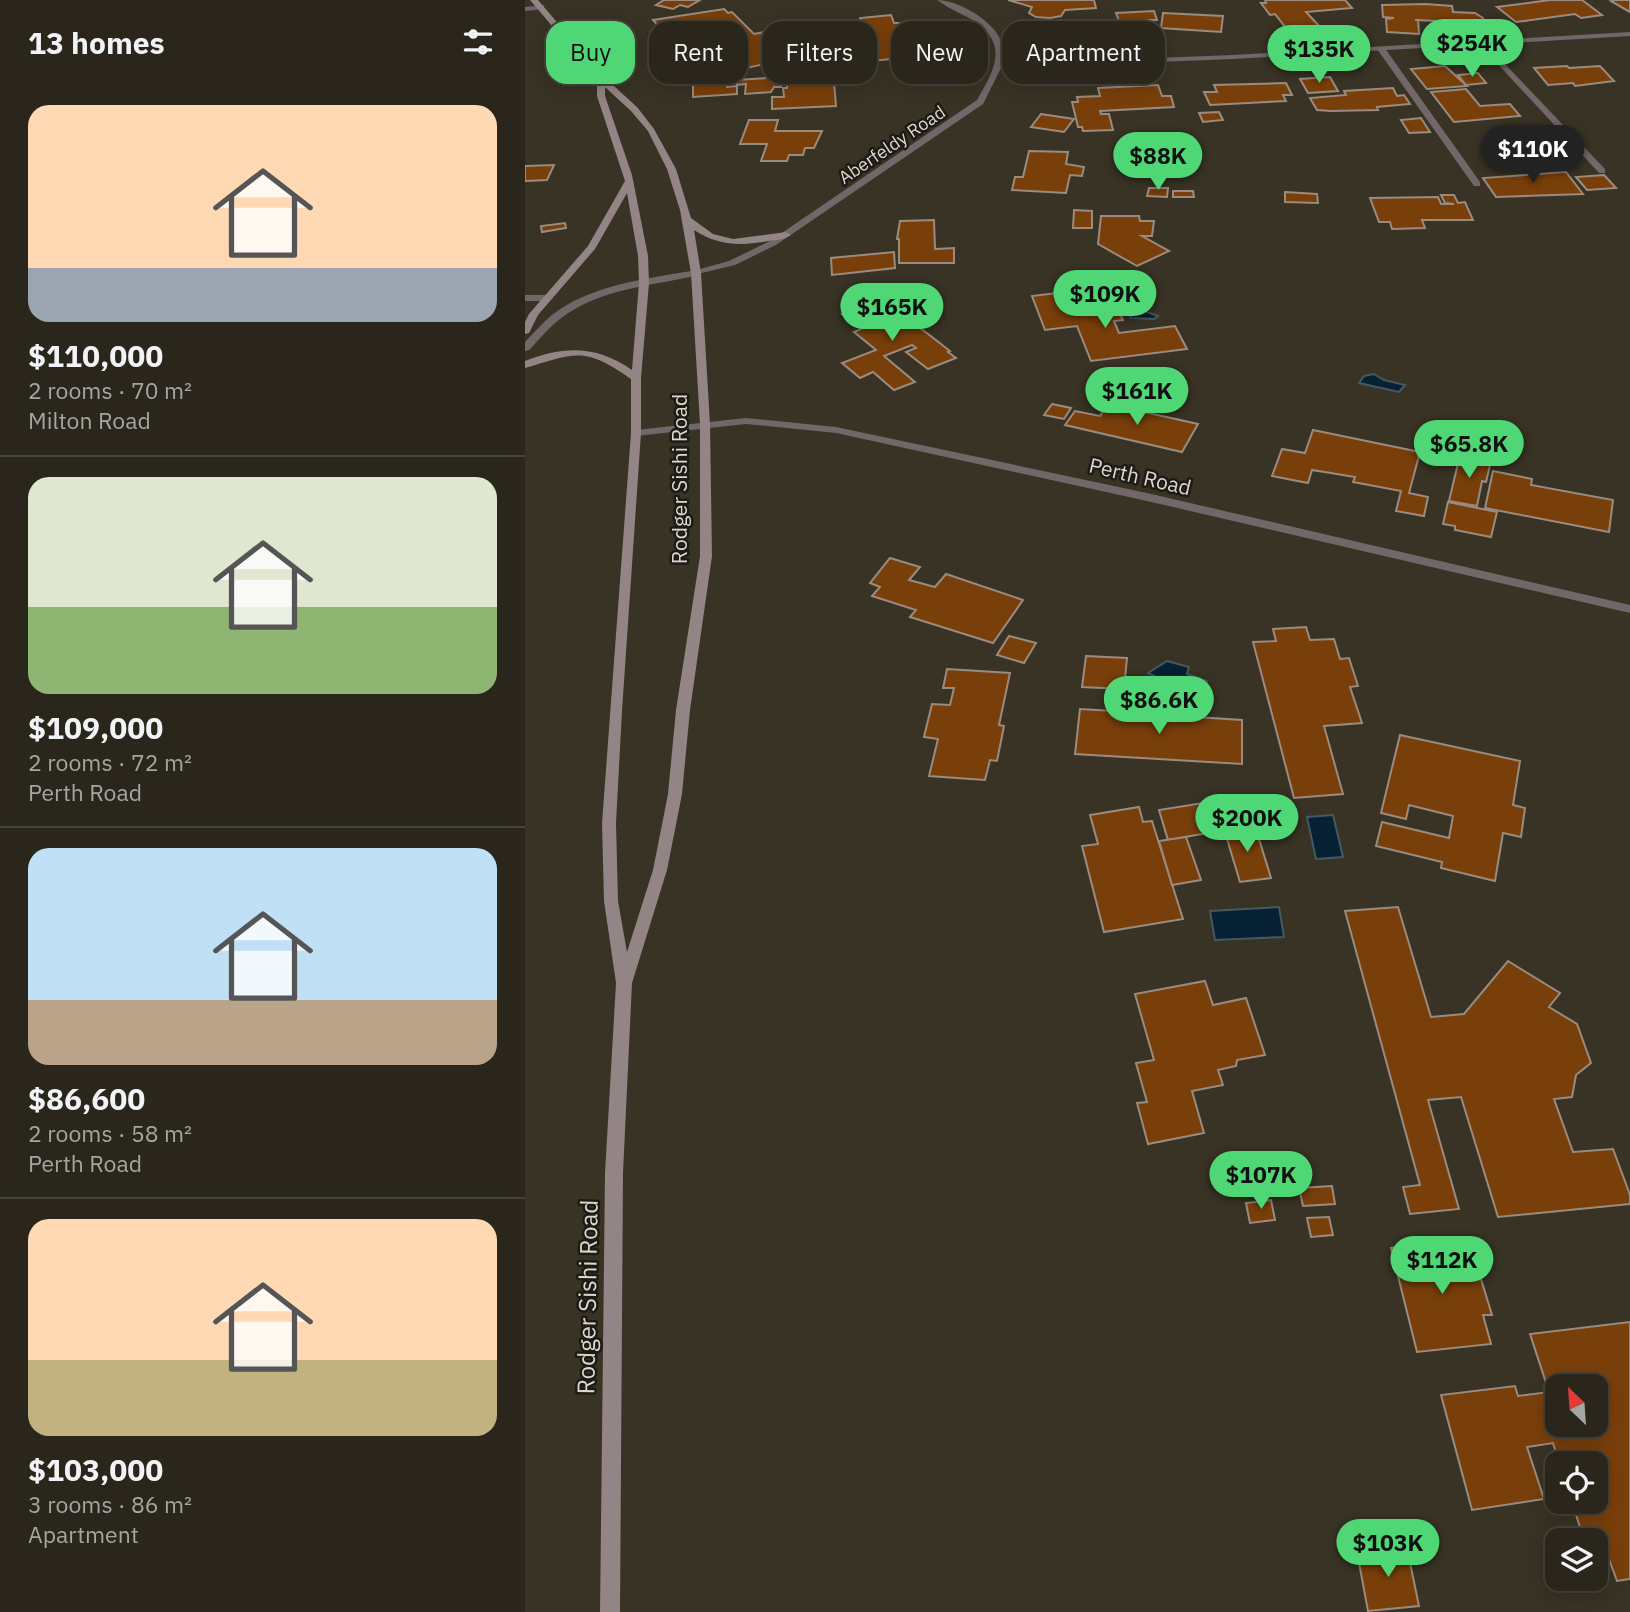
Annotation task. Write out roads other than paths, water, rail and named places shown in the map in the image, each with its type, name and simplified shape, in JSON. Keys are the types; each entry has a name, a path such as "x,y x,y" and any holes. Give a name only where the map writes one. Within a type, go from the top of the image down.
{"main road":[{"name":"Rodger Sishi Road","path":"534,0 553,21"},
{"name":"Rodger Sishi Road","path":"601,84 601,96 629,181 643,256 644,283 609,823 611,901 624,984 614,1186 610,1612"},
{"name":"Rodger Sishi Road","path":"607,84 622,96 654,134 672,173 685,218 696,273 705,424 706,556 683,710 674,794 660,870 624,984"},
{"path":"525,331 534,314 592,247 629,181"},
{"path":"685,218 704,235 724,242 743,243 786,235"},
{"path":"525,365 563,352 584,351 613,360 636,378"}],"street":[{"path":"941,0 970,15 995,33 1002,50 999,66 1484,44 1630,34"},
{"path":"525,9 541,7"},
{"path":"1484,44 1602,171"},
{"path":"1381,49 1477,184"},
{"name":"Aberfeldy Road","path":"525,348 554,318 580,302 644,283 732,263 786,235 967,114 980,102 999,66"},
{"path":"525,298 547,298"},
{"name":"Perth Road","path":"636,433 705,424 776,422 836,430 1630,609"}],"water":[{"path":"1141,293 1147,312 1158,316 1154,319 1131,318 1119,296"},
{"path":"913,295 933,305 939,314 926,319 914,317 908,305 901,300"},
{"path":"1374,374 1384,380 1405,385 1399,392 1359,383 1364,376"},
{"path":"1167,661 1189,667 1187,674 1207,681 1200,698 1148,673"},
{"path":"1333,815 1343,857 1316,859 1307,817"},
{"path":"1279,907 1284,937 1215,940 1210,911"}]}
